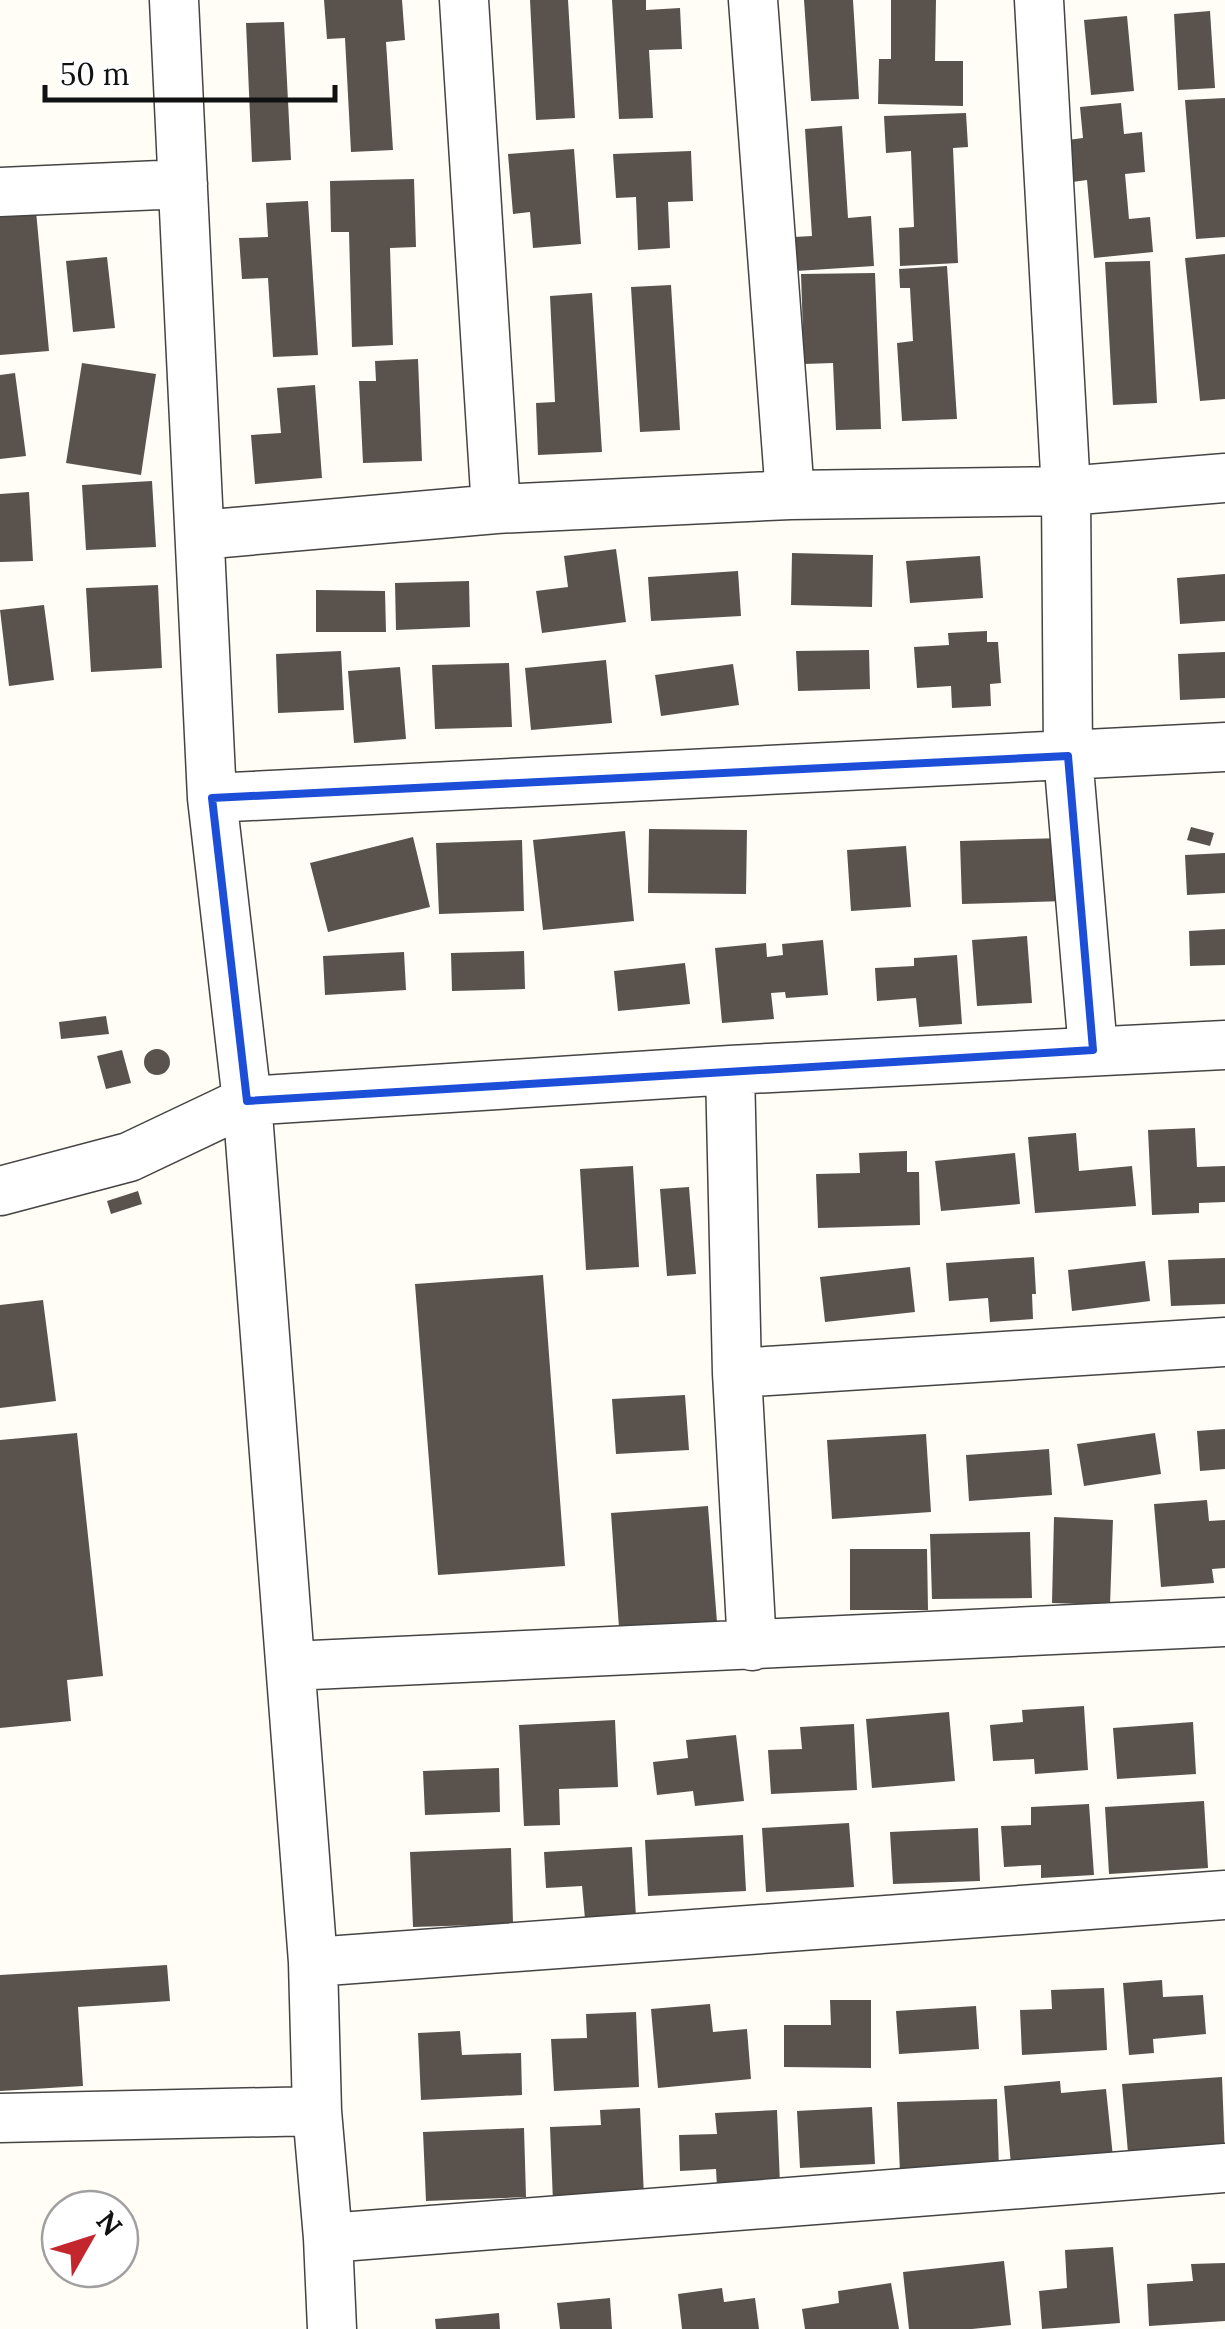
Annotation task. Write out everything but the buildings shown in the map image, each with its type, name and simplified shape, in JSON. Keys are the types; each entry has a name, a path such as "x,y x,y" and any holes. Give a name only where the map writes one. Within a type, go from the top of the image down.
{"street":[{"path":"174,0 212,798 247,1102 312,1962 317,2111 332,2329"},
{"path":"464,0 496,509"},
{"path":"753,0 790,495"},
{"path":"1039,0 1066,492 1068,756 1093,1050"},
{"path":"0,192 183,184"},
{"path":"200,535 496,509 790,495 1066,492 1225,478"},
{"path":"212,798 1225,747"},
{"path":"0,1192 129,1157 247,1102 730,1070 1225,1045"},
{"path":"730,1070 737,1373 752,1646"},
{"path":"737,1373 1225,1342"},
{"path":"290,1666 1225,1622"},
{"path":"312,1962 1225,1895"},
{"path":"0,2118 317,2111"},
{"path":"328,2238 1225,2168"}],"highlighted area":[{"path":"1068,756 1093,1050 247,1101 212,798"}]}
